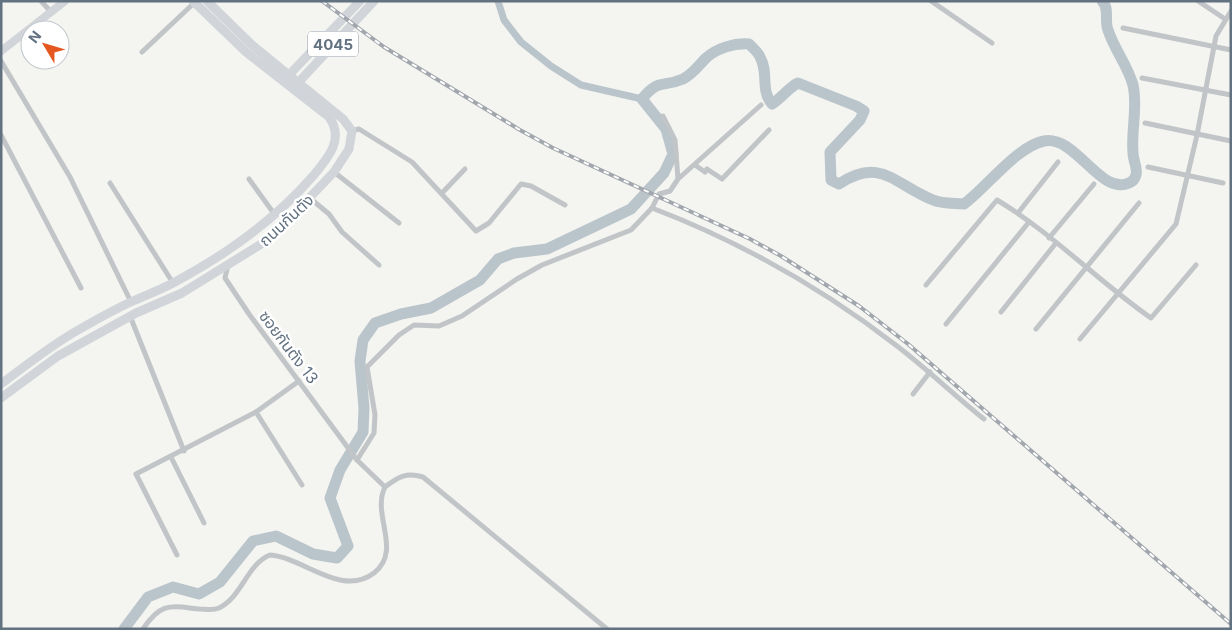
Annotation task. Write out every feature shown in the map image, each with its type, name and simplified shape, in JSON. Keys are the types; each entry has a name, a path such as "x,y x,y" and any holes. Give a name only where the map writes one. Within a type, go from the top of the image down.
{"main road":[{"name":"4045","path":"296,85 374,1"},
{"name":"ถนนกันตัง","path":"1,398 58,356 133,315 182,292 228,266 271,238 334,172 349,149 352,131 344,119 287,78 208,6 194,2"},
{"name":"4045","path":"287,78 356,2"},
{"name":"ถนนกันตัง","path":"1,384 73,333 131,302 173,283 221,255 260,229 302,189 323,164 337,137 334,125 328,117 296,85"},
{"path":"302,189 311,198"},
{"path":"221,255 228,266"},
{"path":"131,302 133,315"},
{"path":"20,370 26,380"}],"street":[{"path":"41,1 52,13"},
{"path":"1,50 52,13 65,1"},
{"path":"931,1 992,43"},
{"path":"1198,1 1225,19"},
{"path":"142,52 194,2"},
{"path":"1080,339 1176,224 1197,135 1216,36 1231,11"},
{"path":"1123,28 1231,50"},
{"path":"1,61 70,177 131,302"},
{"path":"1142,78 1231,95"},
{"path":"357,460 374,433 374,415 367,367 399,335 414,325 439,326 462,316 517,279 542,266 631,230 652,208 659,194 670,190 678,179 761,105"},
{"path":"663,116 675,140 678,179"},
{"path":"1145,123 1231,141"},
{"path":"352,131 358,129 412,162 476,231 489,223 521,184 531,186 565,205"},
{"path":"695,165 705,172 707,169 722,179 768,130"},
{"path":"1,135 81,288"},
{"path":"1018,212 1058,162"},
{"path":"1148,167 1187,177 1223,183"},
{"path":"442,193 465,169"},
{"path":"334,172 399,223"},
{"path":"249,179 275,215"},
{"path":"110,183 173,283"},
{"path":"1050,238 1094,184"},
{"path":"311,198 330,214 342,232 379,265"},
{"path":"926,285 996,200 1018,212 1117,294 1151,318 1196,265"},
{"path":"1036,330 1139,203"},
{"path":"652,208 725,239 795,275 868,325 930,372 984,419"},
{"path":"946,324 1029,222"},
{"path":"1001,312 1056,243"},
{"name":"ซอยกันตัง 13","path":"228,266 225,278 357,460 384,486"},
{"path":"133,315 184,451"},
{"path":"913,394 930,372"},
{"path":"176,556 136,474 171,458 256,412 299,381"},
{"path":"256,412 302,485"},
{"path":"171,458 204,524"},
{"path":"143,629 152,615 164,607 217,609 232,597 260,561 270,555 349,582 364,579 382,564 387,552 382,516 382,492 384,486 400,476 411,474 423,477 606,629"}],"waterway":[{"path":"498,1 504,20 521,42 551,66 581,85 642,99"},
{"path":"124,629 148,597 173,587 199,594 220,582 253,541 276,536 313,554 337,558 348,546 330,498 340,470 363,432 364,408 360,361 363,340 375,323 401,314 431,308 480,280 498,259 514,253 547,249 631,209 664,173 673,154 666,129 642,99 653,88 687,77 710,54 720,49 732,45 749,44 758,53 763,63 766,93 772,104 798,83 864,111 860,120 830,152 831,180 839,184 854,176 877,173 898,181 920,194 937,201 964,204 1012,159 1033,145 1044,141 1056,142 1067,147 1108,181 1118,185 1129,183 1136,176 1133,156 1135,110 1133,85 1108,30 1106,7 1102,1"}],"railway":[{"path":"322,1 384,47 520,130 553,148 750,239 781,256 859,306 908,344 1231,624"}]}
